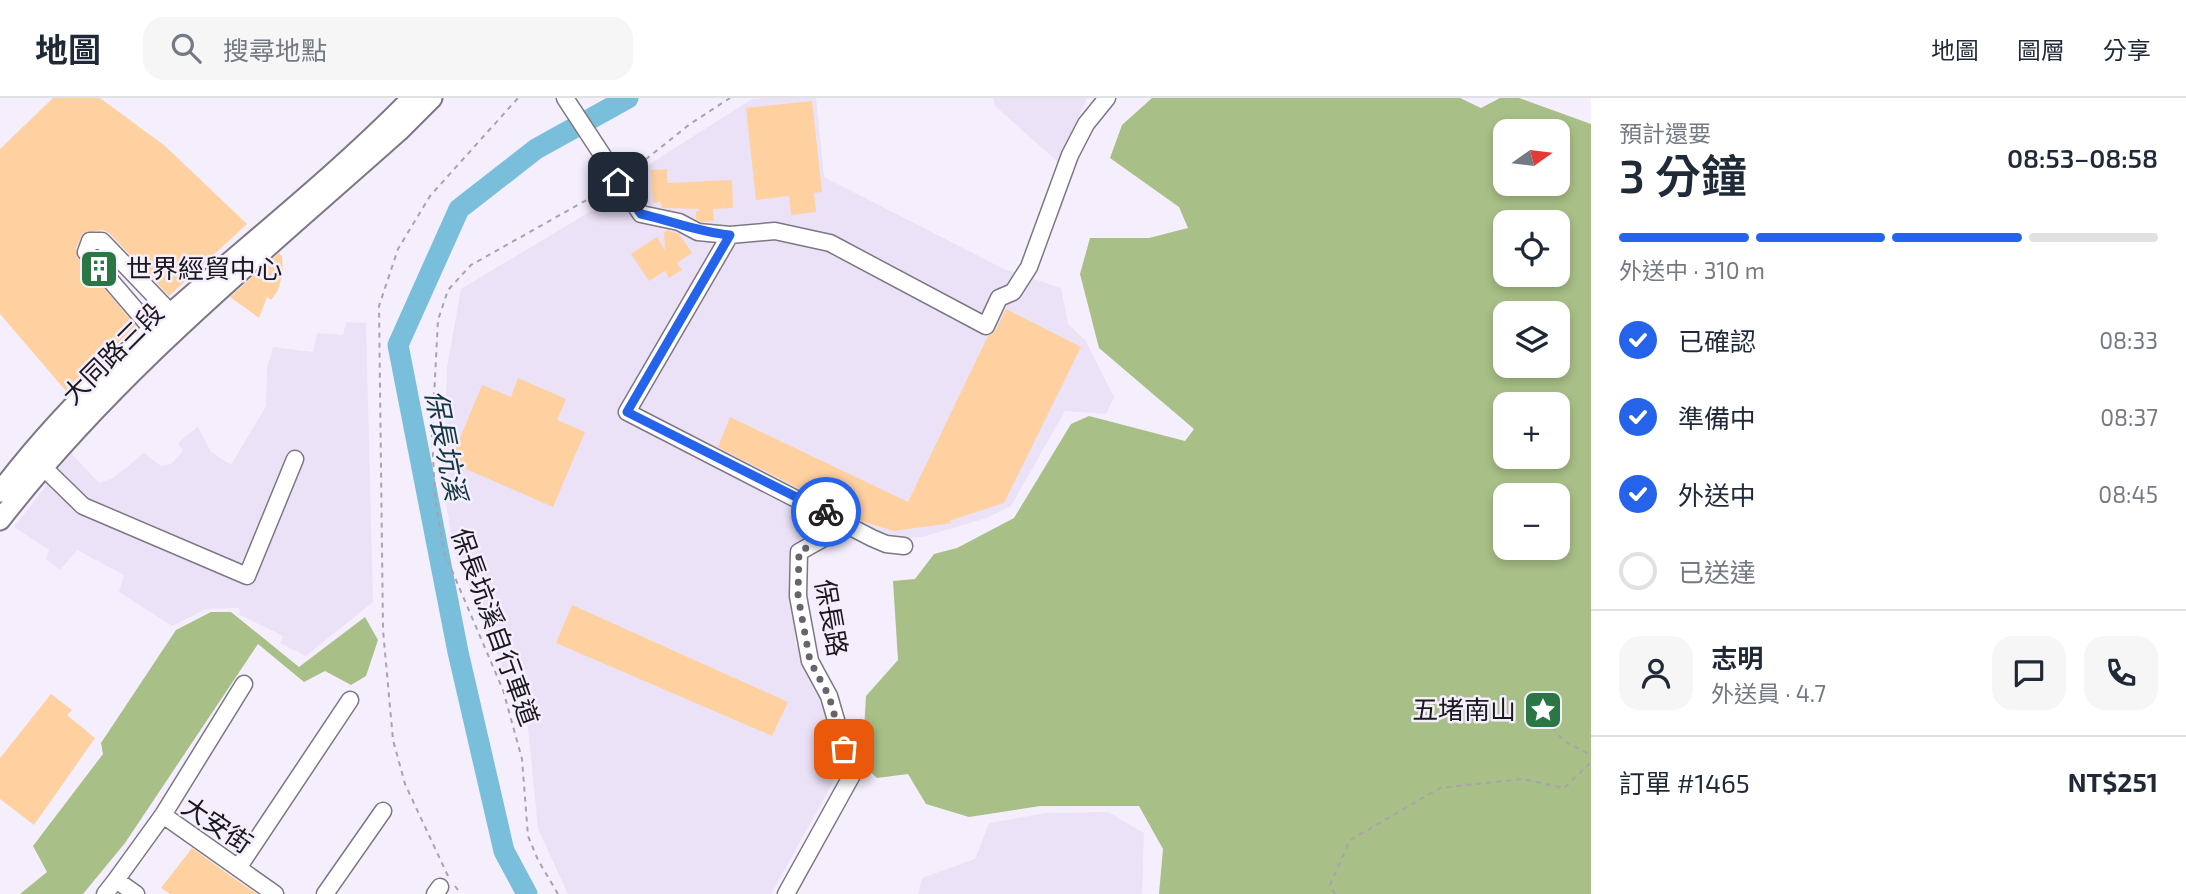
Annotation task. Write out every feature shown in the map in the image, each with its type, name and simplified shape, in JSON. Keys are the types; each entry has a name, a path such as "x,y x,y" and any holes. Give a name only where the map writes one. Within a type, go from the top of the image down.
{"main road":[{"name":"大同路三段","path":"0,492 64,413 152,329 412,98"},
{"name":"大同路三段","path":"0,520 41,466 174,329 389,140 432,98"}],"street":[{"path":"565,98 641,214 679,222 698,232 730,235 775,231 830,243 986,326 999,298 1013,292 1028,267 1070,155 1086,124 1107,98"},
{"path":"730,235 627,412 886,544 904,546"},
{"path":"152,329 86,252 90,240 102,241 171,313"},
{"path":"41,466 83,506 247,576 295,459"},
{"name":"保長路","path":"786,894 852,775 829,696 810,661 798,596 799,552 849,524"},
{"path":"163,815 244,684"},
{"path":"238,868 350,699"},
{"path":"325,894 383,811"},
{"name":"大安街","path":"106,894 163,815 275,894"},
{"path":"116,880 136,894"}],"path":[{"path":"461,894 449,878 405,784 393,740 383,630 379,306 398,249 430,196 517,98"},
{"name":"保長坑溪自行車道","path":"558,894 538,860 528,836 522,759 503,690 444,552 435,498 432,435 438,320 448,290 471,264 618,182 690,124 730,98"},
{"path":"1552,727 1564,741 1591,754"},
{"path":"1335,894 1330,885 1350,840 1440,788 1522,779 1564,788 1591,762"}],"shaded area":[{"path":"816,98 824,177 1004,269 1061,288 1068,324 1086,341 1114,397 1106,414 1065,411 1011,506 987,518 922,537 890,539 831,518 794,545 795,643 823,694 845,761 771,894 568,894 538,829 528,728 453,548 443,482 447,367 461,289 601,205 645,167 752,99"},
{"path":"993,98 1087,98 1058,162 995,106"},
{"path":"346,322 366,323 373,602 306,656 280,643 283,636 240,615 239,608 206,609 172,626 119,592 124,575 77,550 60,570 46,559 49,550 14,527 71,453 99,483 113,478 144,453 161,466 171,464 183,451 178,443 198,426 211,452 231,465 266,406 267,368 273,347 313,352 317,333 343,335"},
{"path":"1108,812 1144,833 1142,894 918,894 922,878 975,859 989,823 1046,813"}],"green space":[{"path":"1152,98 1460,98 1481,108 1500,98 1519,98 1591,124 1591,894 1159,894 1163,849 1139,806 1040,806 969,817 926,804 908,774 877,778 862,764 866,696 898,660 893,581 915,579 934,554 957,548 1014,518 1071,424 1089,416 1185,441 1194,429 1099,348 1080,274 1090,238 1149,238 1188,228 1179,207 1110,158 1122,125"},
{"path":"211,612 231,612 299,667 365,617 378,640 366,676 351,685 325,671 304,682 258,644 125,843 83,894 20,894 47,872 33,846 103,754 101,743 176,630"}],"building":[{"name":"世界經貿中心","path":"53,98 100,98 165,146 247,224 169,296 109,233 102,230 83,233 76,248 78,258 136,326 66,391 0,314 0,149"},
{"path":"812,101 822,192 814,193 816,212 791,215 789,196 756,200 746,108"},
{"path":"667,169 667,183 732,180 733,208 713,209 714,221 701,222 696,219 696,212 700,209 662,208 661,202 653,203 651,170"},
{"path":"667,230 679,234 692,253 677,263 682,270 669,278 665,271 649,281 631,254 657,237 665,250 664,233"},
{"path":"279,253 282,256 283,273 278,290 271,300 267,297 259,318 230,297"},
{"path":"1006,309 1081,347 1004,503 949,521 952,523 894,531 864,522 718,447 730,417 908,502 988,336 996,330"},
{"path":"518,378 566,399 557,420 585,432 553,507 450,462 482,385 511,397"},
{"path":"572,605 788,702 772,736 556,643"},
{"path":"51,694 72,710 67,715 95,738 34,825 0,799 0,758"},
{"path":"192,848 257,894 170,894 161,888"}],"waterway":[{"name":"保長坑溪","path":"527,894 504,851 458,652 398,345 459,209 536,149 628,98"}],"way so far":[{"path":"826,512 849,524 808,544 799,552 798,596 810,661 829,696 844,749"}],"place":[{"name":"世界經貿中心","path":"99,269"},
{"name":"五堵南山","path":"1543,710"}],"route":[{"path":"618,182 641,214 679,222 698,232 730,235 627,412 826,512"}]}
